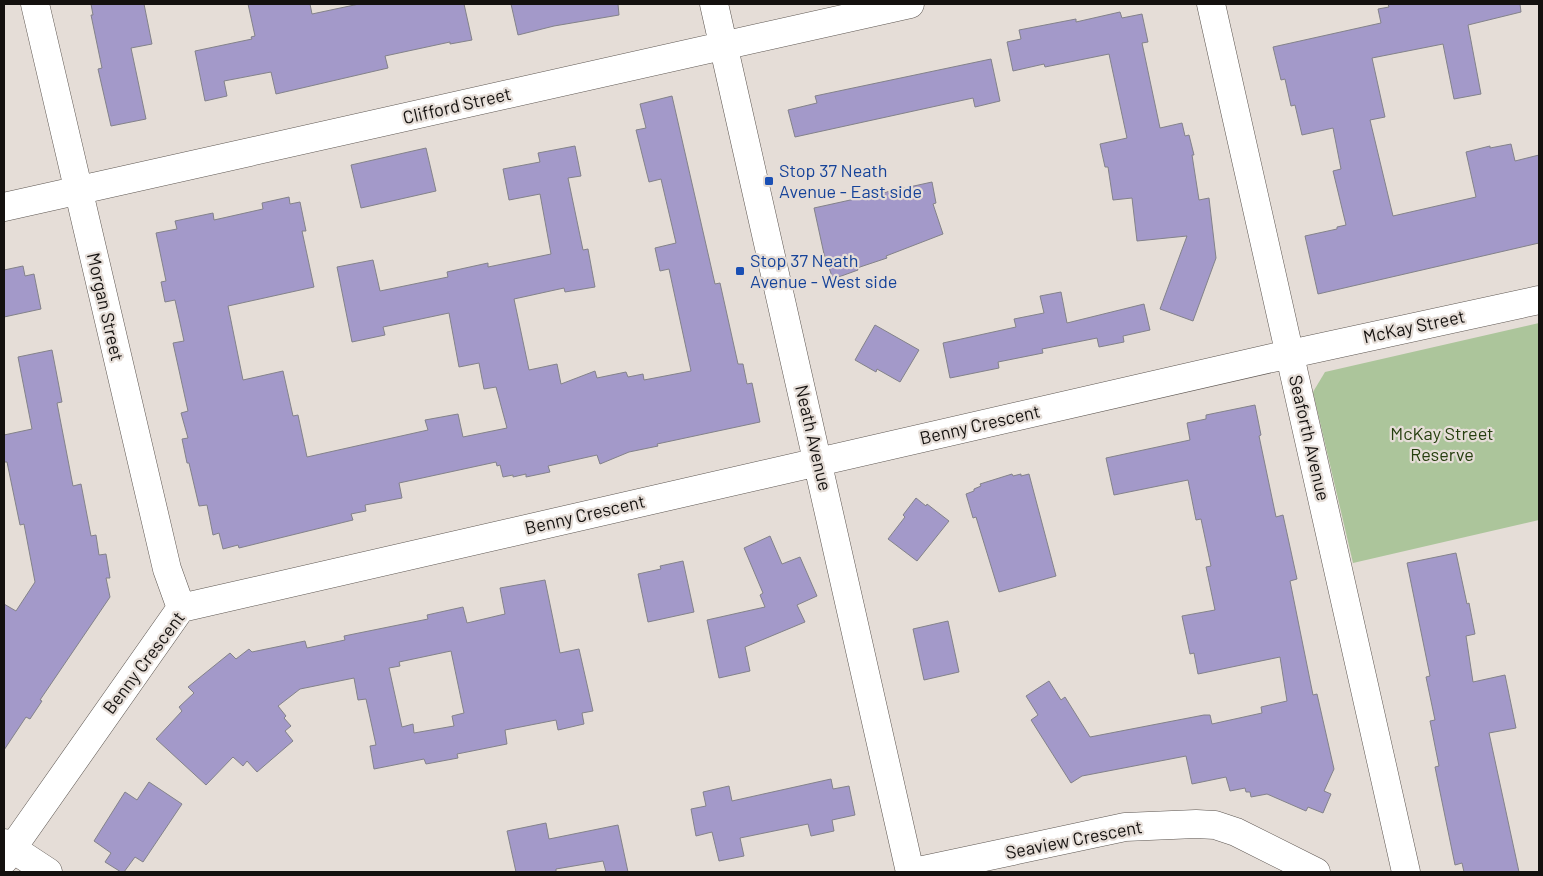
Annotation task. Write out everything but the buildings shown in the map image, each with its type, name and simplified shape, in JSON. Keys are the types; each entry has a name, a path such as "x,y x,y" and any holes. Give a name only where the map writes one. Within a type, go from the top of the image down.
{"street":[{"name":"Morgan Street","path":"35,4 167,569 181,608"},
{"name":"Neath Avenue","path":"714,4 912,872"},
{"name":"Clifford Street","path":"4,207 910,4"},
{"name":"Seaforth Avenue","path":"1211,4 1406,872"},
{"name":"McKay Street","path":"1290,354 1539,300"},
{"name":"Benny Crescent","path":"6,850 181,608 1290,354"},
{"name":"Seaview Crescent","path":"912,872 1125,827 1196,824 1215,825 1236,832 1316,872"},
{"path":"6,850 48,872"}],"green space":[{"name":"McKay Street Reserve","path":"1539,323 1539,520 1353,563 1313,392 1325,372"}],"place":[{"name":"Stop 37 Neath Avenue - East side","path":"769,181"},
{"name":"Stop 37 Neath Avenue - West side","path":"740,271"}]}
